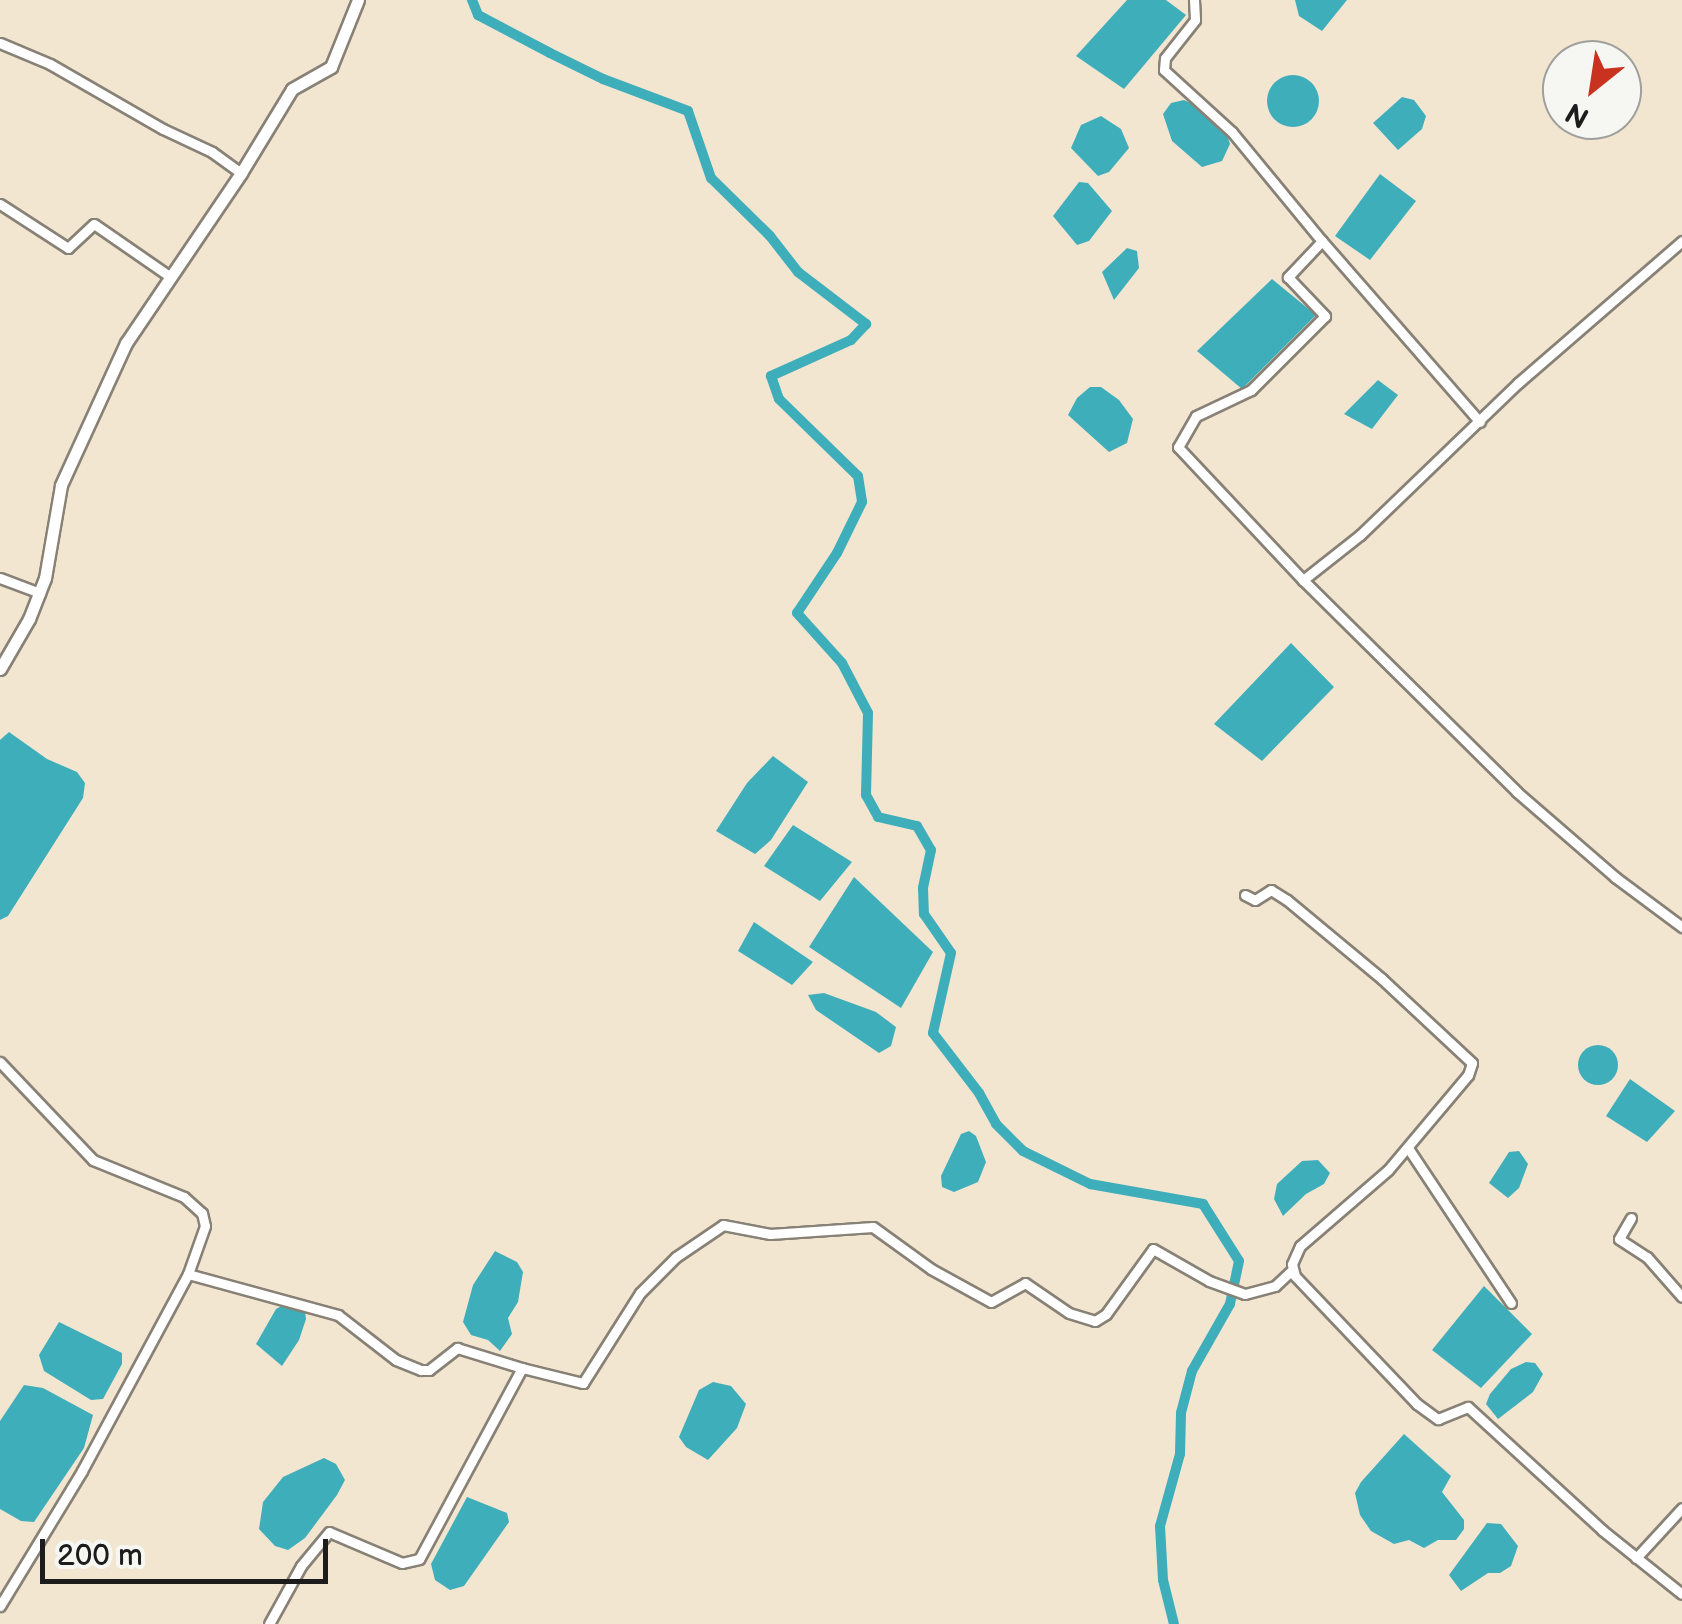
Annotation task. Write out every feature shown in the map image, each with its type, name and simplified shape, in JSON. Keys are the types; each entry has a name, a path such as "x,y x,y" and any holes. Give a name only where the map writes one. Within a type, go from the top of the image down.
{"street":[{"path":"0,670 40,593 61,484 126,343 241,173 292,88 316,79 334,62 358,0"},
{"path":"1194,0 1195,20 1165,58 1164,70 1232,132 1480,422"},
{"path":"0,42 212,152 241,173"},
{"path":"0,204 68,248 94,224 170,276"},
{"path":"1322,241 1288,274 1324,318 1251,390 1196,416 1178,447 1303,580 1517,792 1615,878 1682,927"},
{"path":"1303,580 1360,534 1518,383 1682,241"},
{"path":"0,578 40,593"},
{"path":"188,1274 338,1315 396,1360 421,1370 429,1370 456,1348 583,1383 640,1293 676,1257 722,1225 770,1234 873,1227 931,1268 991,1302 1025,1283 1069,1313 1094,1321 1106,1314 1153,1249 1209,1281 1245,1294 1275,1286 1292,1270 1300,1246 1311,1234 1373,1184 1408,1148 1468,1076 1472,1063 1382,979 1287,900 1271,890 1255,900 1245,895"},
{"path":"0,1062 93,1160 184,1197 202,1213 204,1234 188,1274 82,1472 0,1606"},
{"path":"1408,1148 1434,1180 1510,1303"},
{"path":"1631,1218 1620,1240 1647,1257 1682,1298"},
{"path":"1292,1270 1418,1404 1438,1418 1468,1408 1636,1558 1682,1594"},
{"path":"269,1624 301,1566 329,1532 402,1562 419,1559 522,1368"},
{"path":"1636,1558 1682,1508"}],"water":[{"path":"1127,0 1166,0 1186,15 1124,89 1076,56"},
{"path":"1295,0 1347,0 1322,31 1299,16"},
{"path":"1293,75 1311,83 1319,101 1311,119 1293,127 1275,119 1267,101 1275,83"},
{"path":"1402,97 1414,100 1426,116 1422,129 1398,150 1373,123"},
{"path":"1184,100 1204,109 1225,129 1230,144 1222,161 1202,167 1172,141 1163,114 1171,103"},
{"path":"1101,116 1121,129 1129,148 1109,172 1098,176 1071,148 1081,125"},
{"path":"1380,174 1416,201 1370,260 1335,236"},
{"path":"1079,182 1088,183 1112,211 1089,241 1077,245 1053,216"},
{"path":"1127,248 1137,251 1139,268 1114,300 1102,272"},
{"path":"1272,279 1316,315 1242,389 1197,351"},
{"path":"1378,380 1398,395 1372,429 1344,414"},
{"path":"1090,387 1101,387 1119,400 1133,419 1127,443 1109,452 1068,415 1077,398"},
{"path":"1291,643 1334,687 1262,761 1214,724"},
{"path":"9,732 47,759 77,772 85,783 83,798 8,916 0,920 0,740"},
{"path":"773,756 808,782 771,840 755,854 716,831 747,783"},
{"path":"793,825 852,862 820,901 764,866"},
{"path":"854,877 933,952 901,1008 809,947"},
{"path":"754,922 813,962 792,985 738,951"},
{"path":"824,993 876,1012 896,1027 891,1046 879,1053 816,1010 808,995"},
{"path":"1598,1045 1612,1051 1618,1065 1612,1079 1598,1085 1584,1079 1578,1065 1584,1051"},
{"path":"1630,1079 1675,1111 1647,1142 1606,1116"},
{"path":"969,1131 976,1136 986,1162 978,1182 954,1192 942,1187 941,1176 961,1134"},
{"path":"1519,1151 1528,1164 1519,1188 1508,1198 1489,1183 1509,1152"},
{"path":"1318,1160 1330,1173 1324,1184 1306,1194 1283,1216 1274,1199 1277,1184 1302,1161"},
{"path":"495,1251 517,1262 523,1272 518,1302 508,1318 512,1334 500,1351 488,1340 471,1335 463,1322 473,1285"},
{"path":"1484,1286 1532,1334 1481,1388 1432,1350"},
{"path":"291,1301 305,1312 306,1319 299,1340 282,1366 256,1344 276,1309"},
{"path":"59,1322 122,1353 122,1364 103,1399 91,1400 44,1371 39,1355"},
{"path":"1526,1362 1535,1363 1543,1374 1533,1392 1498,1419 1486,1404 1490,1394 1511,1369"},
{"path":"713,1382 731,1386 746,1404 737,1428 708,1460 686,1447 679,1437 699,1390"},
{"path":"24,1385 43,1388 93,1415 84,1448 34,1522 21,1521 0,1509 0,1421"},
{"path":"1404,1434 1451,1476 1442,1492 1464,1520 1464,1529 1456,1540 1438,1540 1424,1548 1409,1540 1394,1544 1371,1531 1360,1515 1355,1493"},
{"path":"324,1458 336,1464 345,1480 337,1495 305,1538 288,1550 275,1546 259,1529 263,1502 283,1477"},
{"path":"467,1497 507,1513 509,1522 464,1586 450,1590 435,1580 431,1564"},
{"path":"1487,1523 1501,1524 1518,1546 1511,1566 1500,1573 1488,1573 1461,1591 1449,1575"}],"waterway":[{"path":"472,0 478,15 550,53 603,79 688,111 711,178 770,236 798,272 866,324 851,340 771,376 779,399 858,476 862,502 837,553 797,613 842,663 868,713 866,795 878,817 917,826 931,850 923,888 924,914 951,953 933,1033 979,1093 996,1124 1023,1151 1090,1184 1203,1204 1239,1261 1230,1304 1192,1371 1181,1413 1180,1454 1160,1526 1163,1580 1174,1624"}]}
